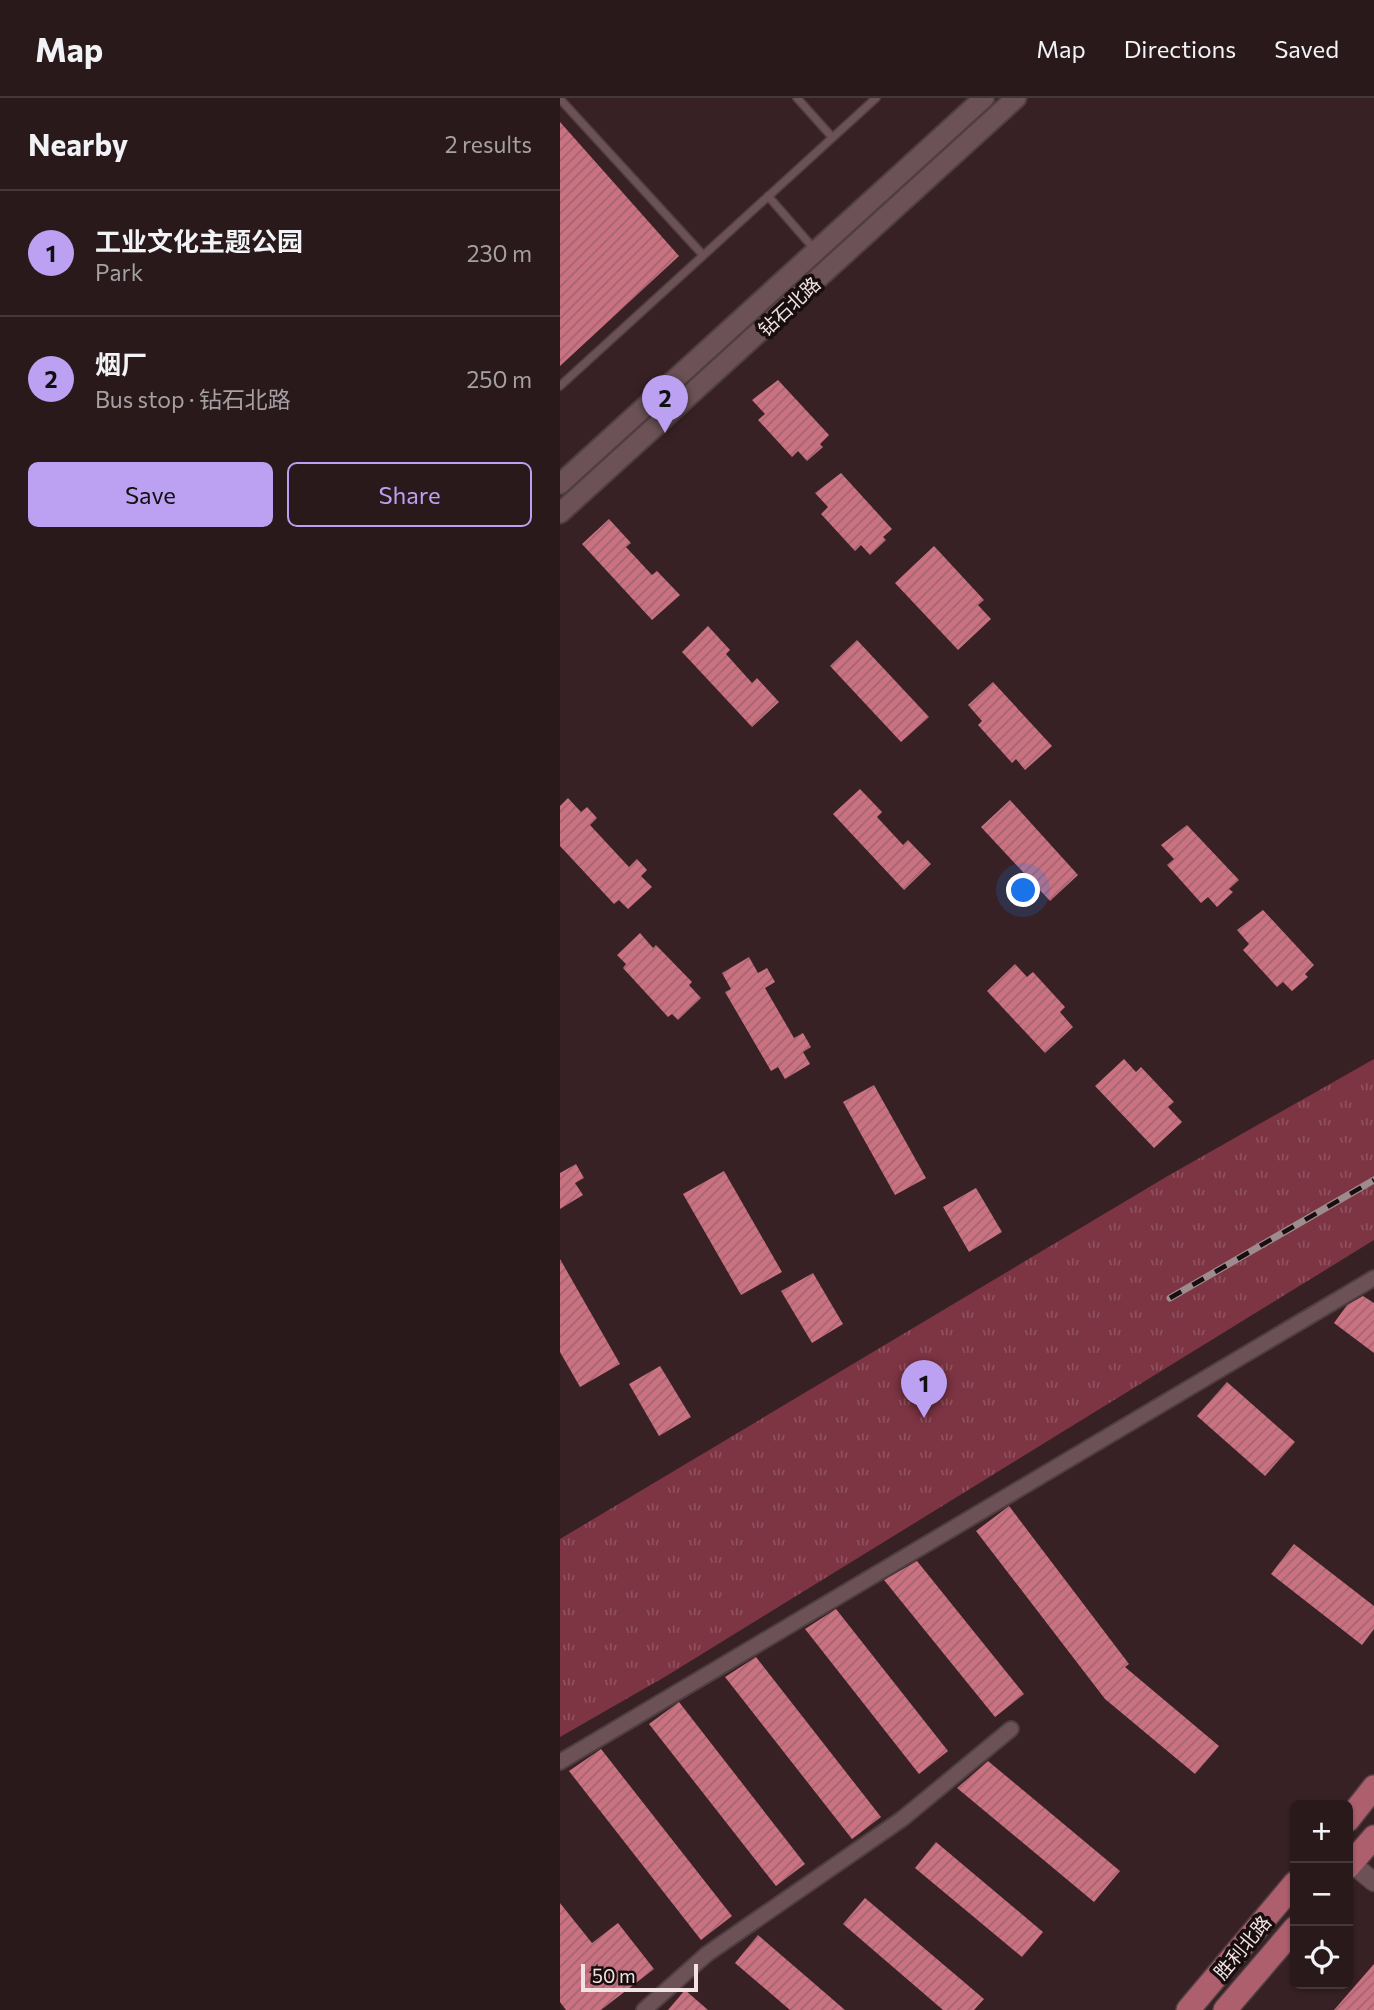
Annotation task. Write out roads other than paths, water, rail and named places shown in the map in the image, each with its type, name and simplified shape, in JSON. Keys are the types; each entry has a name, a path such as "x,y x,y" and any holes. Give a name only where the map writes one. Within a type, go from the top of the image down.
{"highway":[{"path":"1353,1814 1374,1787"},
{"path":"1352,1863 1374,1837"},
{"name":"胜利北路","path":"1188,2010 1290,1889"},
{"name":"胜利北路","path":"1225,2010 1290,1934"}],"main road":[{"name":"钻石北路","path":"560,484 984,98"},
{"name":"钻石北路","path":"560,513 1016,98"}],"street":[{"path":"560,1762 1374,1278"},
{"path":"644,2010 718,1946 902,1819 1010,1729"},
{"path":"1353,1867 1374,1882"}],"lane":[{"path":"797,98 832,137"},
{"path":"560,386 876,98"},
{"path":"560,99 703,255"},
{"path":"768,196 817,252"}],"railway":[{"path":"1170,1298 1374,1180"}],"place":[{"name":"烟厂","path":"665,433"},
{"name":"工业文化主题公园","path":"924,1418"}]}
